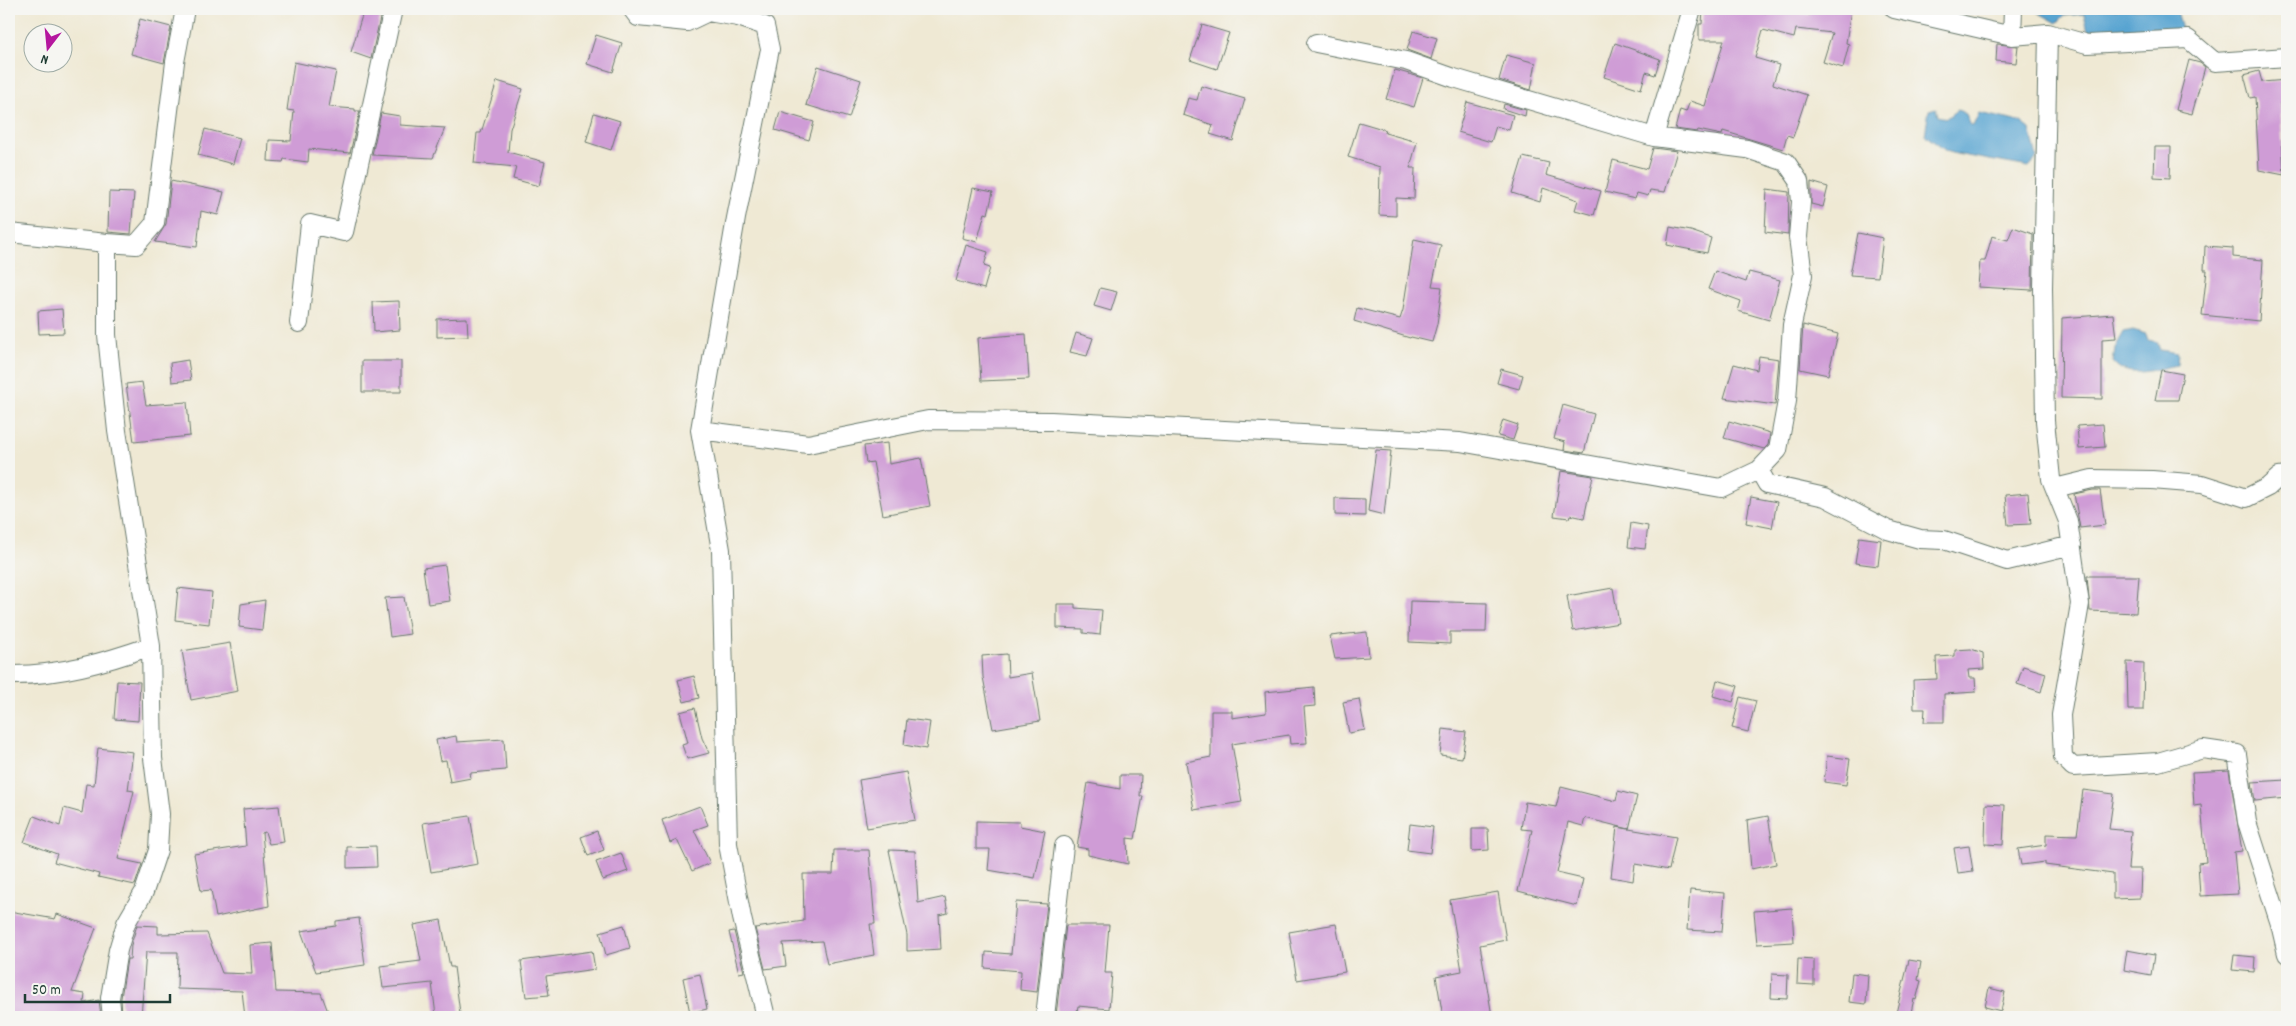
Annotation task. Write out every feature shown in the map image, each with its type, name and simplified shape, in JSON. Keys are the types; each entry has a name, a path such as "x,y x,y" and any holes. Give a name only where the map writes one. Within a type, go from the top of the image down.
{"street":[{"path":"9,234 136,245 154,223 175,62 185,9"},
{"path":"299,323 310,224 344,232 393,9"},
{"path":"632,9 638,16 687,22 708,12 738,17 765,26 770,50 736,218 700,430 720,550 728,844 742,918 766,1017"},
{"path":"1654,137 1692,9"},
{"path":"1894,9 2012,36 2048,34 2087,44 2188,39 2216,62 2287,57"},
{"path":"2012,9 2012,36"},
{"path":"2048,34 2044,288 2045,421 2051,479 2068,521 2080,604 2061,715 2063,756 2073,768 2158,762 2203,750 2237,754 2247,822 2280,924 2287,954"},
{"path":"700,430 808,444 928,420 1051,421 1460,442 1721,488 1759,470 1778,450 1786,401 1792,325 1803,275 1798,237 1801,202 1799,181 1786,162 1747,149 1654,137 1454,78 1406,61 1316,43"},
{"path":"107,243 107,335 117,431 151,646 153,758 160,814 158,850 144,892 126,923 118,950 110,998 112,1017"},
{"path":"1759,470 1767,484 1825,497 1888,530 1920,538 1944,540 2007,561 2072,545"},
{"path":"2055,488 2092,478 2152,480 2202,484 2246,498 2268,487 2279,477 2287,476"},
{"path":"9,675 24,676 70,669 119,658 151,646"},
{"path":"1045,1017 1064,846"}],"water":[{"path":"2032,9 2176,9 2182,29 2171,33 2089,35 2084,14 2064,16 2057,23"},
{"path":"1936,108 1938,116 1945,117 1958,110 1966,114 1970,124 1973,126 1979,113 2021,122 2030,129 2037,158 2029,167 1946,151 1925,135 1929,110"},
{"path":"2133,330 2146,334 2148,340 2157,342 2160,350 2178,353 2177,365 2143,372 2127,371 2119,368 2113,362 2115,348 2124,332"}],"building":[{"path":"364,9 382,9 371,59 351,52"},
{"path":"1703,9 1756,10 1766,13 1767,9 1784,9 1810,15 1811,9 1851,9 1846,43 1849,44 1843,68 1823,62 1832,33 1796,29 1794,38 1763,30 1755,58 1779,65 1773,84 1807,95 1793,137 1787,135 1783,149 1723,131 1722,135 1698,130 1697,132 1675,129 1680,110 1686,112 1690,101 1705,106 1724,40 1699,40 1699,24 1702,24"},
{"path":"140,19 171,27 164,63 131,54"},
{"path":"1202,25 1229,33 1217,69 1190,60"},
{"path":"1413,31 1437,38 1431,59 1407,50"},
{"path":"596,35 622,43 613,72 587,64"},
{"path":"1615,43 1660,59 1655,75 1646,72 1641,89 1604,77"},
{"path":"1997,44 2018,46 2016,63 1996,61"},
{"path":"1506,55 1536,63 1531,90 1499,80"},
{"path":"2189,60 2200,63 2205,67 2192,114 2176,110"},
{"path":"294,62 336,71 329,107 360,111 350,153 309,149 308,162 284,159 283,162 268,161 269,140 291,141 294,111 287,110"},
{"path":"818,66 861,80 849,118 806,105"},
{"path":"1395,70 1423,78 1414,107 1386,99"},
{"path":"2259,71 2262,82 2287,80 2287,102 2280,103 2284,175 2259,170 2255,97 2250,98 2244,75"},
{"path":"497,81 523,89 510,129 508,152 545,162 539,186 513,179 516,167 474,163 477,133 481,133"},
{"path":"1201,86 1245,99 1233,141 1210,134 1213,125 1183,115 1188,98 1197,100"},
{"path":"1467,102 1513,115 1509,130 1496,126 1491,142 1458,132"},
{"path":"1504,104 1526,110 1525,116 1503,109"},
{"path":"780,112 814,122 809,140 775,130"},
{"path":"381,113 400,116 400,125 445,128 433,158 372,155"},
{"path":"594,113 620,121 611,150 586,142"},
{"path":"1359,122 1386,130 1385,133 1417,142 1410,168 1415,168 1414,199 1396,198 1396,216 1379,215 1380,167 1348,157"},
{"path":"205,129 240,138 233,164 198,155"},
{"path":"2155,147 2171,147 2170,178 2154,177"},
{"path":"1653,148 1677,151 1665,192 1650,190 1648,196 1637,193 1635,199 1605,192 1613,160 1647,169"},
{"path":"1523,157 1549,163 1546,175 1601,191 1594,215 1575,210 1578,200 1543,188 1540,202 1512,193"},
{"path":"171,181 224,192 218,215 201,211 197,247 155,242 166,224"},
{"path":"1811,182 1828,187 1823,207 1811,204"},
{"path":"973,188 993,192 988,214 985,213 977,242 962,238"},
{"path":"1767,189 1789,192 1788,235 1765,232"},
{"path":"109,192 134,193 131,234 108,232"},
{"path":"1670,227 1691,231 1711,238 1707,253 1667,245"},
{"path":"2013,227 2033,234 2032,290 1978,287 1980,261 1985,261 1992,236 2008,240"},
{"path":"1858,233 1883,238 1878,277 1850,275"},
{"path":"1414,239 1441,245 1432,286 1442,287 1437,324 1432,342 1410,338 1354,321 1357,308 1400,319"},
{"path":"966,245 988,252 984,266 990,268 984,289 956,281"},
{"path":"2205,246 2233,248 2233,257 2263,260 2259,321 2202,315 2207,270 2204,270"},
{"path":"1715,271 1746,282 1749,272 1780,280 1769,320 1738,311 1741,301 1708,289"},
{"path":"1100,288 1117,292 1111,311 1094,306"},
{"path":"399,301 400,330 374,332 373,302"},
{"path":"62,309 64,333 39,334 38,311"},
{"path":"2113,314 2116,338 2102,339 2102,399 2061,398 2062,318"},
{"path":"467,318 468,336 437,337 437,319"},
{"path":"1803,325 1838,334 1828,375 1800,369"},
{"path":"1076,333 1093,338 1087,356 1070,352"},
{"path":"1026,334 1029,379 981,381 978,338"},
{"path":"1759,356 1779,359 1775,405 1724,398 1734,364 1757,370"},
{"path":"188,360 191,380 172,382 170,363"},
{"path":"362,361 401,361 401,392 362,392"},
{"path":"1501,369 1523,375 1519,389 1497,383"},
{"path":"2161,370 2183,374 2178,400 2155,400"},
{"path":"142,382 146,405 187,402 190,436 134,442 126,384"},
{"path":"1563,405 1594,414 1584,453 1564,450 1565,442 1554,439"},
{"path":"1503,420 1518,425 1513,440 1498,436"},
{"path":"1729,421 1770,433 1768,445 1764,449 1724,438"},
{"path":"2103,424 2105,447 2079,449 2077,426"},
{"path":"887,443 889,464 921,458 930,506 883,515 873,462 866,463 864,446"},
{"path":"1376,450 1391,451 1384,515 1368,511"},
{"path":"1561,471 1593,476 1584,518 1570,515 1569,518 1554,516"},
{"path":"2100,490 2105,525 2080,528 2074,494"},
{"path":"2028,493 2031,524 2008,525 2005,495"},
{"path":"1751,497 1777,502 1772,528 1746,523"},
{"path":"1335,498 1365,499 1365,516 1335,515"},
{"path":"1631,523 1648,526 1645,549 1628,547"},
{"path":"1859,537 1881,540 1878,566 1855,563"},
{"path":"445,565 450,601 428,604 423,568"},
{"path":"2087,576 2139,576 2136,613 2090,611"},
{"path":"178,588 212,592 209,624 175,620"},
{"path":"1613,588 1619,623 1573,631 1567,596"},
{"path":"404,597 410,634 390,637 385,598"},
{"path":"265,600 262,630 239,627 241,604"},
{"path":"1410,601 1487,603 1486,632 1450,632 1450,644 1409,642"},
{"path":"1057,604 1075,604 1075,608 1102,610 1100,635 1083,633 1083,629 1057,628"},
{"path":"1367,632 1369,657 1335,659 1330,636"},
{"path":"230,643 238,691 191,700 182,651"},
{"path":"1971,649 1983,653 1984,669 1968,670 1969,678 1975,678 1976,692 1944,694 1944,722 1924,722 1925,709 1914,709 1913,680 1937,679 1936,657 1955,656 1955,650"},
{"path":"1007,654 1008,677 1032,673 1040,721 993,729 983,677 982,656"},
{"path":"2127,662 2144,663 2143,710 2128,710"},
{"path":"2023,666 2046,673 2041,692 2017,684"},
{"path":"694,676 699,698 684,702 678,680"},
{"path":"1717,680 1738,686 1733,702 1713,696"},
{"path":"117,681 140,682 138,721 114,719"},
{"path":"1314,687 1315,706 1304,707 1307,743 1290,744 1289,735 1232,744 1242,802 1194,810 1186,762 1211,757 1211,711 1232,711 1232,718 1266,713 1265,692"},
{"path":"1740,697 1756,701 1748,732 1732,728"},
{"path":"1359,699 1365,730 1349,733 1343,702"},
{"path":"695,708 702,738 709,753 687,759 682,745 688,743 680,712"},
{"path":"907,719 930,722 926,749 904,745"},
{"path":"1443,729 1466,732 1462,758 1440,755"},
{"path":"456,736 457,742 504,739 506,770 470,773 471,778 450,782 446,760 440,761 436,740"},
{"path":"98,748 133,752 128,790 134,791 118,859 142,864 135,885 98,877 99,874 54,862 57,854 24,842 34,816 60,826 64,808 82,813 86,784 94,785"},
{"path":"1827,756 1850,759 1846,785 1824,782"},
{"path":"2229,770 2242,851 2234,852 2238,894 2200,896 2198,863 2206,862 2201,805 2194,806 2192,772"},
{"path":"906,772 915,820 867,828 859,780"},
{"path":"1120,775 1141,775 1140,796 1143,796 1135,839 1127,838 1128,864 1088,855 1088,849 1077,847 1088,783 1120,789"},
{"path":"2287,780 2287,798 2255,801 2252,782"},
{"path":"1561,787 1616,801 1618,791 1637,796 1629,829 1585,818 1583,826 1568,822 1557,873 1583,879 1577,906 1518,891 1532,830 1521,829 1525,802 1556,807"},
{"path":"2083,790 2114,794 2109,829 2131,831 2128,869 2141,869 2140,898 2113,899 2113,874 2045,865 2045,862 2021,865 2018,849 2046,845 2046,834 2077,835"},
{"path":"1986,804 2005,805 2003,845 1985,844"},
{"path":"279,806 284,842 269,844 265,832 262,833 269,906 216,917 211,890 201,891 194,854 246,846 243,809"},
{"path":"700,806 708,825 694,830 710,863 692,871 677,840 670,843 662,820"},
{"path":"470,816 478,864 431,872 423,823"},
{"path":"1768,816 1776,864 1751,869 1747,820"},
{"path":"976,821 1020,822 1020,826 1045,831 1035,878 988,870 990,849 976,849"},
{"path":"1410,824 1433,827 1430,853 1407,850"},
{"path":"1617,827 1676,837 1669,870 1635,864 1633,881 1611,877"},
{"path":"1472,829 1488,829 1489,850 1472,851"},
{"path":"597,831 604,850 588,856 581,837"},
{"path":"376,846 377,867 347,868 347,847"},
{"path":"1969,846 1973,871 1958,873 1954,848"},
{"path":"834,850 869,850 875,924 870,924 874,955 827,964 822,941 783,943 786,966 765,969 755,928 804,921 803,874 833,874"},
{"path":"889,850 915,851 918,903 945,897 948,913 939,915 941,949 907,951 907,935"},
{"path":"621,853 628,871 603,880 596,862"},
{"path":"1690,890 1725,893 1722,932 1687,930"},
{"path":"1498,892 1506,940 1480,945 1492,1016 1443,1017 1436,976 1462,971 1450,900"},
{"path":"1016,902 1047,904 1037,992 1020,990 1021,971 985,968 986,952 1011,954"},
{"path":"1792,908 1794,942 1757,944 1754,911"},
{"path":"9,911 55,919 57,914 96,928 72,992 85,994 84,1003 99,1000 101,1017 9,1017"},
{"path":"359,918 365,965 316,972 301,931 336,926 336,921"},
{"path":"441,920 450,967 454,967 460,1013 436,1016 432,983 383,988 380,966 421,961 414,925"},
{"path":"1336,924 1345,972 1297,980 1289,932"},
{"path":"137,925 158,926 158,934 207,933 222,973 252,974 250,945 272,943 276,992 321,993 330,1017 245,1017 242,991 177,989 178,952 146,952 141,1017 122,1017 121,998 127,959 130,959 131,945"},
{"path":"624,925 630,948 606,955 600,932"},
{"path":"1066,925 1109,925 1105,973 1112,973 1109,1009 1078,1006 1076,1017 1056,1016"},
{"path":"734,931 744,972 739,973 729,932"},
{"path":"2127,950 2154,955 2151,975 2124,970"},
{"path":"592,951 595,969 546,976 549,995 526,997 521,961"},
{"path":"2234,955 2255,957 2254,972 2232,970"},
{"path":"1798,959 1814,960 1814,985 1797,984"},
{"path":"1909,960 1921,962 1918,980 1921,981 1910,1017 1895,1017"},
{"path":"1852,973 1868,975 1866,1004 1849,1002"},
{"path":"700,974 707,1009 690,1013 683,978"},
{"path":"1772,974 1788,975 1787,999 1771,998"},
{"path":"1989,988 2005,992 2001,1011 1985,1007"}]}
